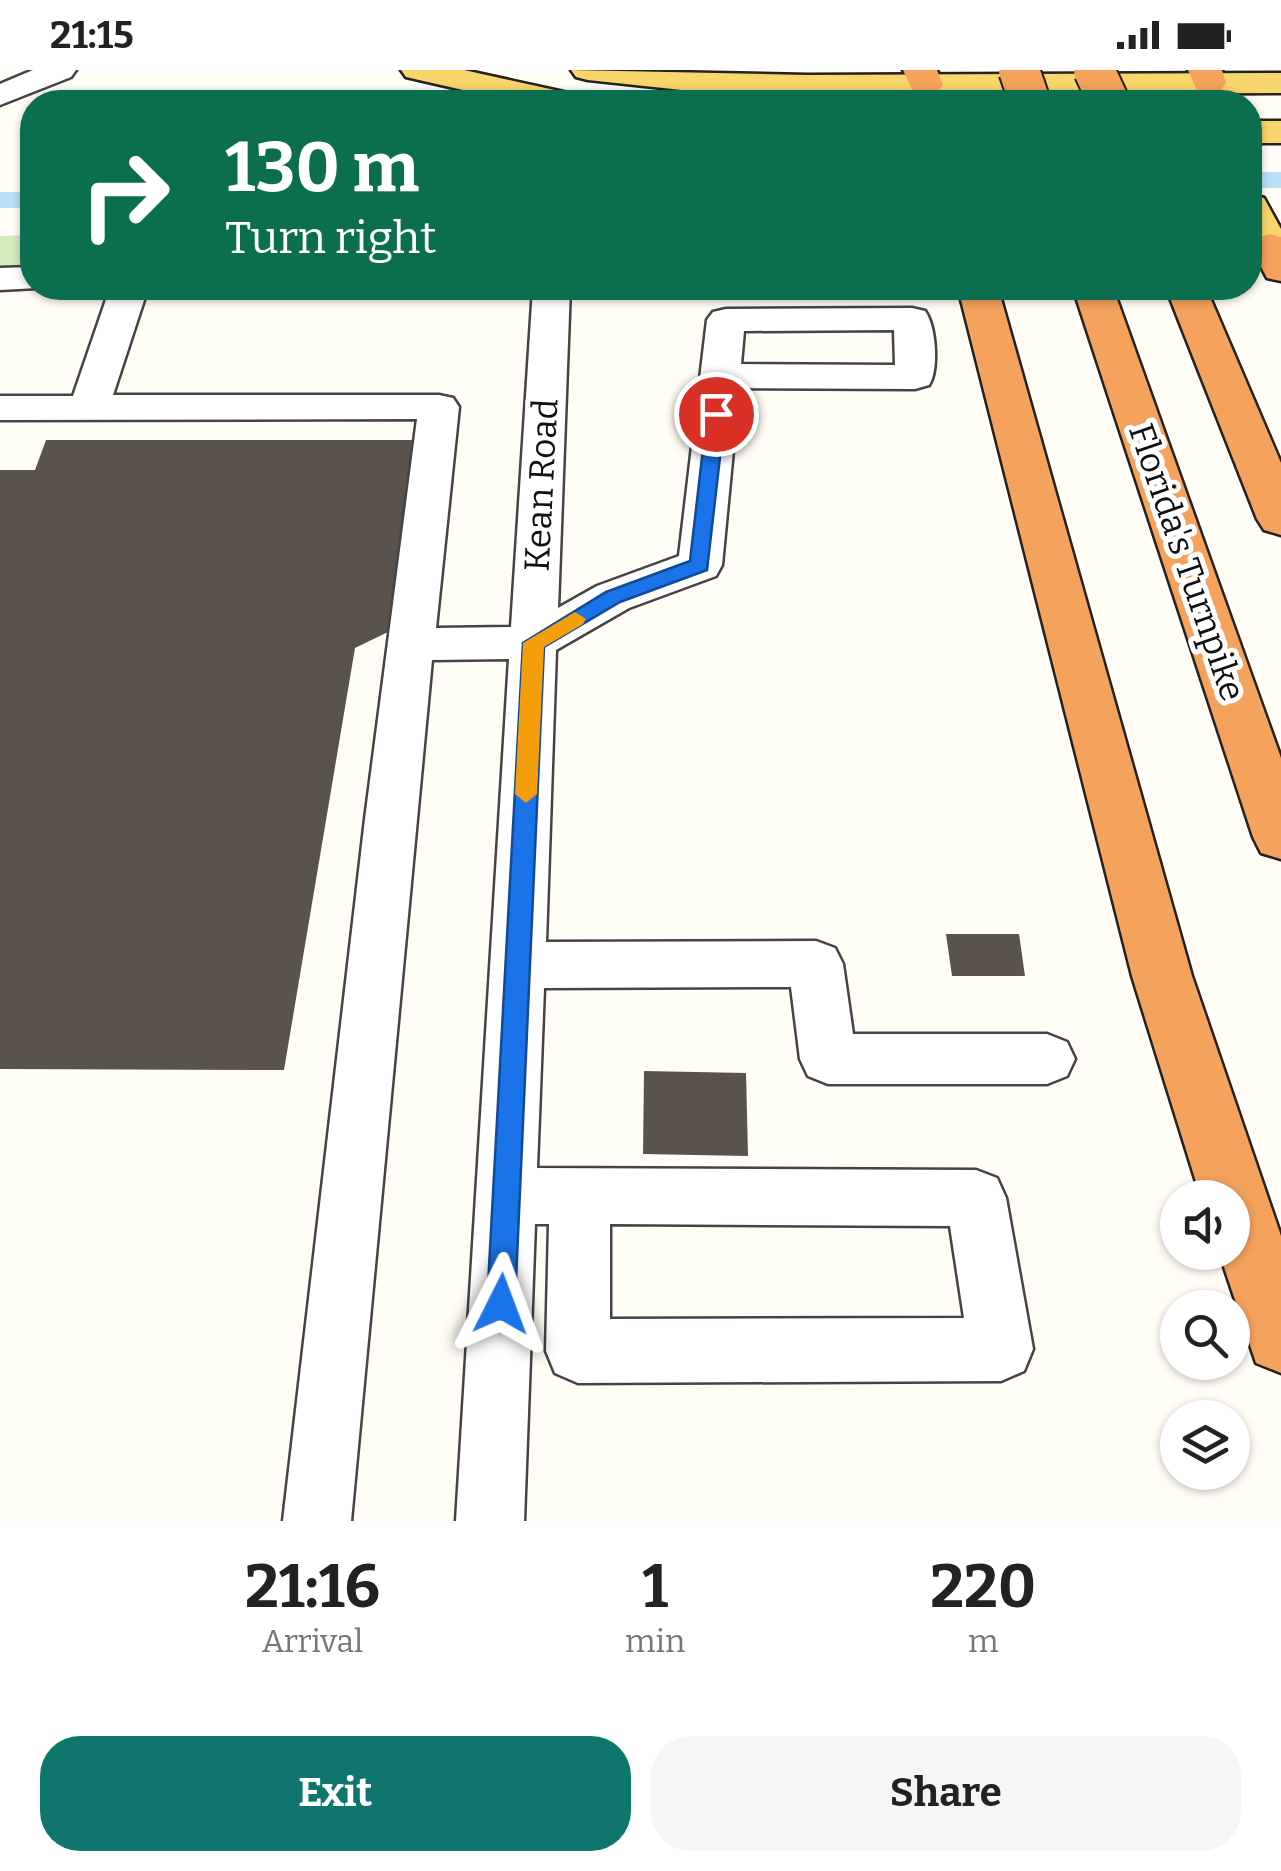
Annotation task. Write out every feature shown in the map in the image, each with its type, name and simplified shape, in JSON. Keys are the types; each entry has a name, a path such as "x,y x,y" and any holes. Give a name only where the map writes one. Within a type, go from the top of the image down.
{"highway":[{"path":"981,300 1162,976 1281,1339"},
{"name":"Florida's Turnpike","path":"1097,300 1281,837"},
{"path":"1191,300 1281,519"}],"main road":[{"path":"418,70 507,90"},
{"path":"588,70 738,85 1281,83"}],"street":[{"path":"0,95 60,70"},
{"path":"90,406 126,300"},
{"name":"Kean Road","path":"490,1521 550,300"},
{"path":"411,644 533,643 613,597 700,565 720,376"},
{"path":"0,408 438,407 317,1521"},
{"path":"518,965 816,964 828,1059 1047,1059"},
{"path":"506,1196 976,1198 1001,1348 578,1351 580,1197"}],"green space":[{"path":"20,235 20,266 0,267 0,236"}],"building":[{"path":"46,440 417,440 390,631 355,648 284,1070 0,1069 0,470 35,470"},
{"path":"946,934 1019,934 1025,976 952,976"},
{"path":"644,1071 746,1073 748,1156 643,1154"}],"waterway":[{"path":"1262,180 1281,180"},
{"path":"0,200 20,200"}],"slow traffic":[{"path":"526,794 533,643 575,619"}],"route":[{"path":"501,1304 533,643 613,597 700,565 716,414"}]}
